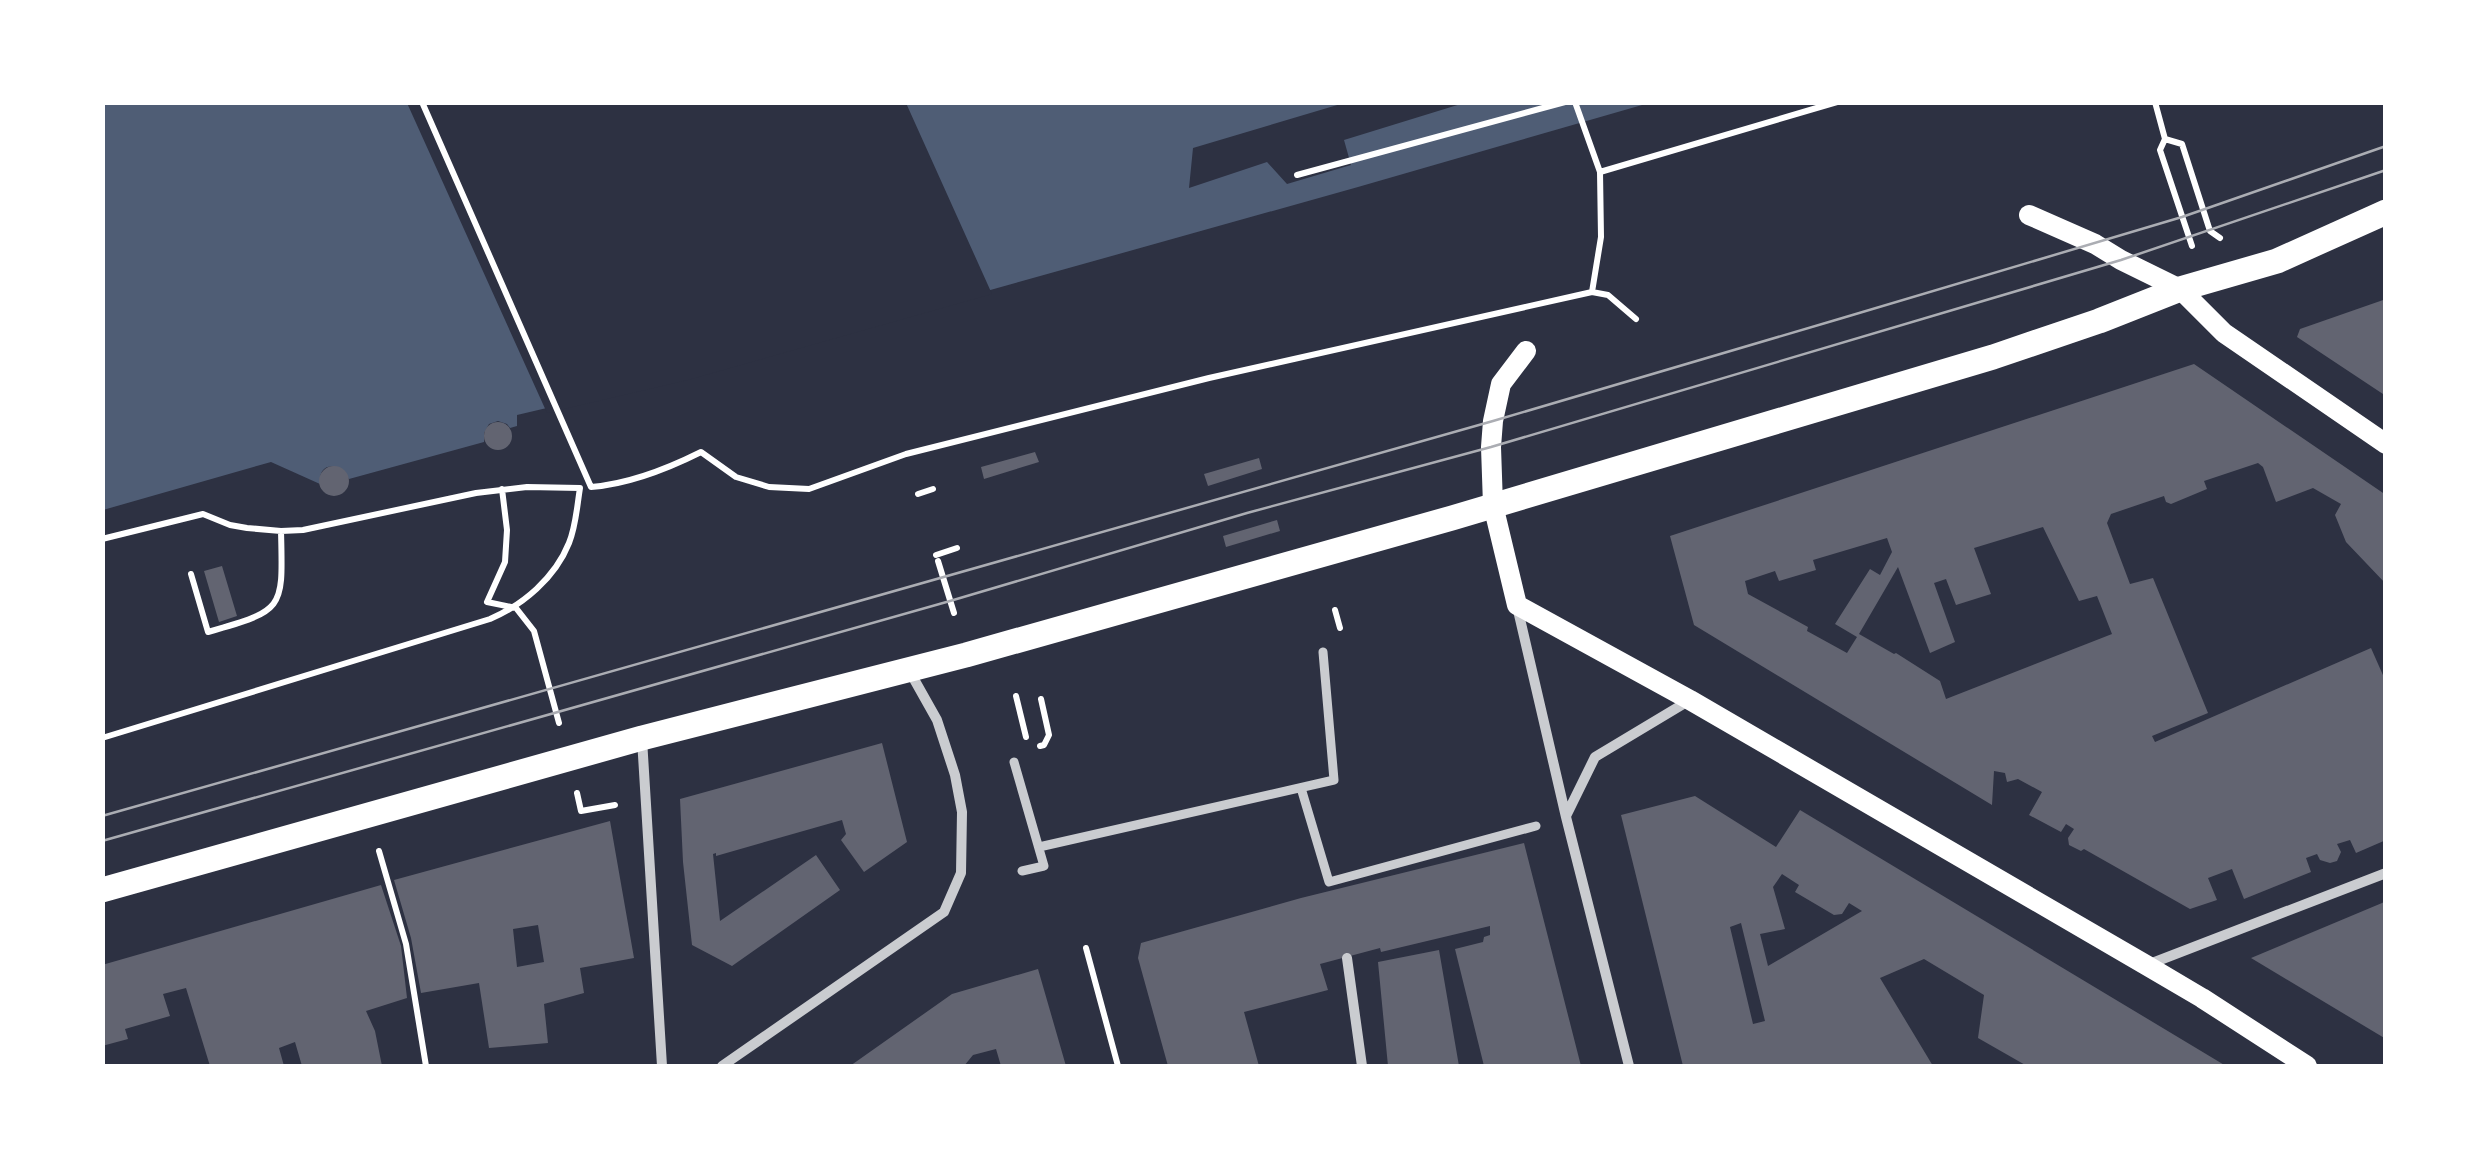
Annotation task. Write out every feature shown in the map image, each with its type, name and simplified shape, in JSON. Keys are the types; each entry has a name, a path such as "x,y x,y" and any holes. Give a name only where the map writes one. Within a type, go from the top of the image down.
{"main road":[{"path":"102,890 642,738 966,655 1494,505 1993,357 2180,289 2278,261 2386,212"},
{"path":"2029,215 2180,289 2224,333 2386,444"},
{"path":"1526,351 1501,384 1493,421 1494,505 1516,605 1690,700 2146,965 2307,1066"}],"street":[{"path":"1516,605 1629,1066"},
{"path":"1039,847 1334,780 1323,652"},
{"path":"722,1066 944,912 961,873 962,812 955,775 936,720 908,669"},
{"path":"1566,817 1595,757 1690,700"},
{"path":"642,738 662,1066"},
{"path":"1014,762 1044,866 1022,871"},
{"path":"1301,788 1330,882 1536,826"},
{"path":"2146,965 2386,873"},
{"path":"1347,958 1362,1066"}],"path":[{"path":"422,102 591,486 614,484 668,469 701,452 736,478 768,487 809,488 906,454 1209,378 1592,292 1608,294 1636,319"},
{"path":"1297,175 1565,102"},
{"path":"1574,102 1600,172 1602,236 1592,292"},
{"path":"1600,172 1837,102"},
{"path":"2154,102 2165,139 2182,144 2210,230 2220,239"},
{"path":"906,454 910,463"},
{"path":"102,540 202,514 230,525 282,531 318,528 502,489 580,488 568,546 546,579 516,608 102,738"},
{"path":"487,602 504,562 508,530 502,489"},
{"path":"918,494 934,489"},
{"path":"191,574 208,632 230,622 262,616 276,602 281,590 282,531"},
{"path":"954,613 937,558 957,548"},
{"path":"1016,696 1028,748"},
{"path":"1041,699 1049,734"},
{"path":"370,816 406,944 426,1066"},
{"path":"1086,948 1118,1066"}],"water":[{"path":"103,103 1649,103 687,375 517,415 517,426 510,428 498,421 489,424 484,442 349,479 340,469 330,467 322,471 320,484 271,462 103,510"}],"pier":[{"path":"407,103 906,103 992,294 688,380 547,413"},
{"path":"1344,103 1464,103 1344,140 1351,165 1287,184 1267,162 1189,188 1193,148"}],"building":[{"path":"2386,299 2386,396 2297,337 2300,329"},
{"path":"2194,364 2386,495 2386,584 2346,542 2335,515 2341,504 2313,488 2276,502 2258,463 2204,481 2207,489 2171,504 2164,496 2111,514 2107,523 2130,584 2153,578 2208,713 2152,736 2155,742 2371,648 2386,682 2386,840 2356,853 2350,840 2337,844 2341,852 2337,861 2320,860 2317,854 2306,858 2311,872 2244,899 2232,869 2208,878 2217,900 2190,909 2084,849 2069,845 2068,838 2074,829 2066,824 2061,832 2029,815 2042,792 2018,779 2007,782 2005,773 1994,771 1992,805 1694,625 1670,536","holes":["2043,527 2079,601 2097,596 2112,634 1946,699 1940,681 1859,634 1898,567 1930,653 1955,642 1934,583 1946,579 1956,605 1991,594 1974,548","1887,538 1892,552 1880,575 1870,569 1835,624 1857,637 1847,653 1748,594 1745,581 1775,571 1779,581 1816,570 1813,560"]},
{"path":"498,422 508,426 512,436 508,446 498,450 488,446 484,436 488,426"},
{"path":"1035,452 1039,462 984,479 981,467"},
{"path":"1259,458 1262,469 1208,486 1204,474"},
{"path":"334,466 344,471 349,481 344,491 334,496 324,491 319,481 324,471"},
{"path":"1277,520 1280,531 1226,547 1223,536"},
{"path":"222,566 237,616 219,622 204,571"},
{"path":"882,743 907,842 864,872 841,840 846,834 842,820 713,854 720,921 816,855 840,890 732,966 692,945 680,799"},
{"path":"1695,796 1776,847 1800,810 2226,1066 2027,1066 1978,1038 1984,995 1924,959 1880,978 1933,1066 1683,1066 1621,815","holes":["1782,874 1799,885 1795,892 1834,915 1842,914 1849,903 1862,911 1768,966 1760,934 1785,929 1773,887","1741,923 1765,1021 1753,1024 1730,927"]},
{"path":"610,821 634,958 580,968 584,993 544,1004 548,1043 489,1048 479,983 421,993 411,938 394,880","holes":["538,925 544,962 517,967 513,929"]},
{"path":"1524,843 1581,1066 1484,1066 1455,949 1483,942 1490,935 1490,926 1320,964 1328,990 1244,1012 1259,1066 1168,1066 1138,958 1141,943 1301,898"},
{"path":"381,885 401,946 407,998 366,1011 375,1031 382,1066 302,1066 295,1042 279,1048 284,1066 210,1066 186,988 163,994 170,1016 125,1029 128,1039 102,1046 102,965"},
{"path":"2386,901 2386,1039 2251,958 2382,903"},
{"path":"1439,950 1459,1066 1388,1066 1378,962"},
{"path":"1038,969 1066,1066 1001,1066 996,1049 973,1055 964,1066 850,1066 952,994"}],"tram line":[{"path":"102,816 1493,421 2182,217 2386,146"},
{"path":"102,841 1247,513 1491,447 2121,260 2386,170"}]}
